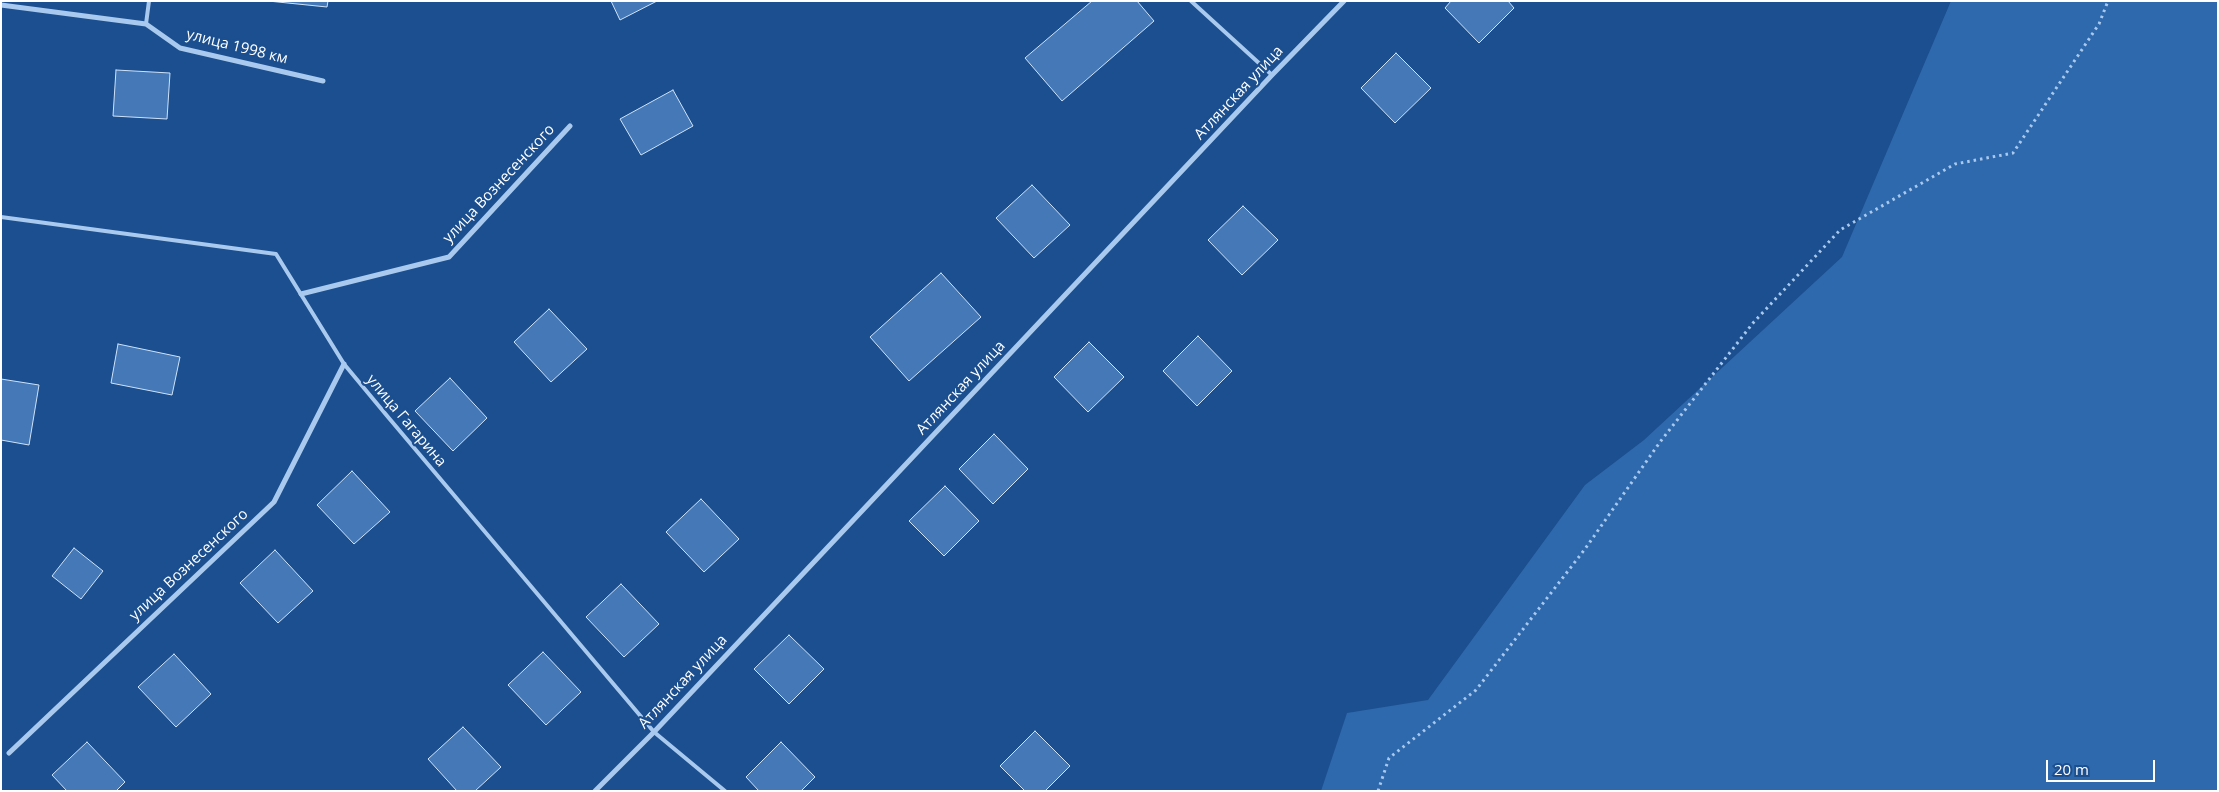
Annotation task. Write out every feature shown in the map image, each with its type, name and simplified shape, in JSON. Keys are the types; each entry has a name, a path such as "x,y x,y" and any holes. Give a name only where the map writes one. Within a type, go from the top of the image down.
{"street":[{"name":"Атлянская улица","path":"595,791 654,732 1272,75 1344,1"},
{"name":"улица 1998 км","path":"1,5 146,24 180,48 323,81"},
{"name":"улица Вознесенского","path":"300,294 449,257 570,126"},
{"name":"улица Вознесенского","path":"9,753 274,502 344,364"}],"lane":[{"path":"146,24 150,1"},
{"path":"1190,1 1272,75"},
{"name":"улица Гагарина","path":"1,218 276,254 344,364 654,732 725,791"}],"path":[{"path":"1378,791 1388,758 1476,690 1584,549 1660,442 1753,323 1840,230 1955,164 2013,153 2099,24 2108,1"}],"shaded area":[{"path":"1951,1 2218,1 2218,791 1321,791 1347,713 1428,700 1585,485 1644,440 1842,257"}],"building":[{"path":"268,1 328,1 327,7"},
{"path":"611,1 657,1 620,20"},
{"path":"1092,1 1137,1 1154,21 1062,101 1025,58"},
{"path":"1451,1 1508,1 1514,8 1479,43 1445,8"},
{"path":"1396,53 1431,88 1395,123 1361,88"},
{"path":"116,70 170,73 167,119 113,116"},
{"path":"673,90 693,126 641,155 620,119"},
{"path":"1032,185 1070,225 1034,258 996,218"},
{"path":"1243,206 1278,240 1242,275 1208,240"},
{"path":"941,273 981,317 909,381 870,337"},
{"path":"549,309 587,349 551,382 514,342"},
{"path":"1198,336 1232,371 1197,406 1163,371"},
{"path":"1089,342 1124,377 1088,412 1054,377"},
{"path":"118,344 180,357 172,395 111,383"},
{"path":"450,378 487,418 453,451 415,411"},
{"path":"1,379 39,385 29,445 1,440"},
{"path":"994,434 1028,469 993,504 959,469"},
{"path":"352,471 390,512 354,544 317,505"},
{"path":"945,486 979,521 944,556 909,521"},
{"path":"701,499 739,539 704,572 666,532"},
{"path":"74,548 103,571 81,599 52,576"},
{"path":"275,550 313,591 278,623 240,583"},
{"path":"621,584 659,624 624,657 586,617"},
{"path":"789,635 824,669 789,704 754,669"},
{"path":"543,652 581,692 546,725 508,685"},
{"path":"174,654 211,694 176,727 138,687"},
{"path":"463,727 501,767 475,791 457,791 428,759"},
{"path":"1035,731 1070,766 1045,791 1025,791 1000,766"},
{"path":"87,742 125,782 116,791 67,791 52,775"},
{"path":"781,742 815,777 801,791 759,791 746,777"}]}
